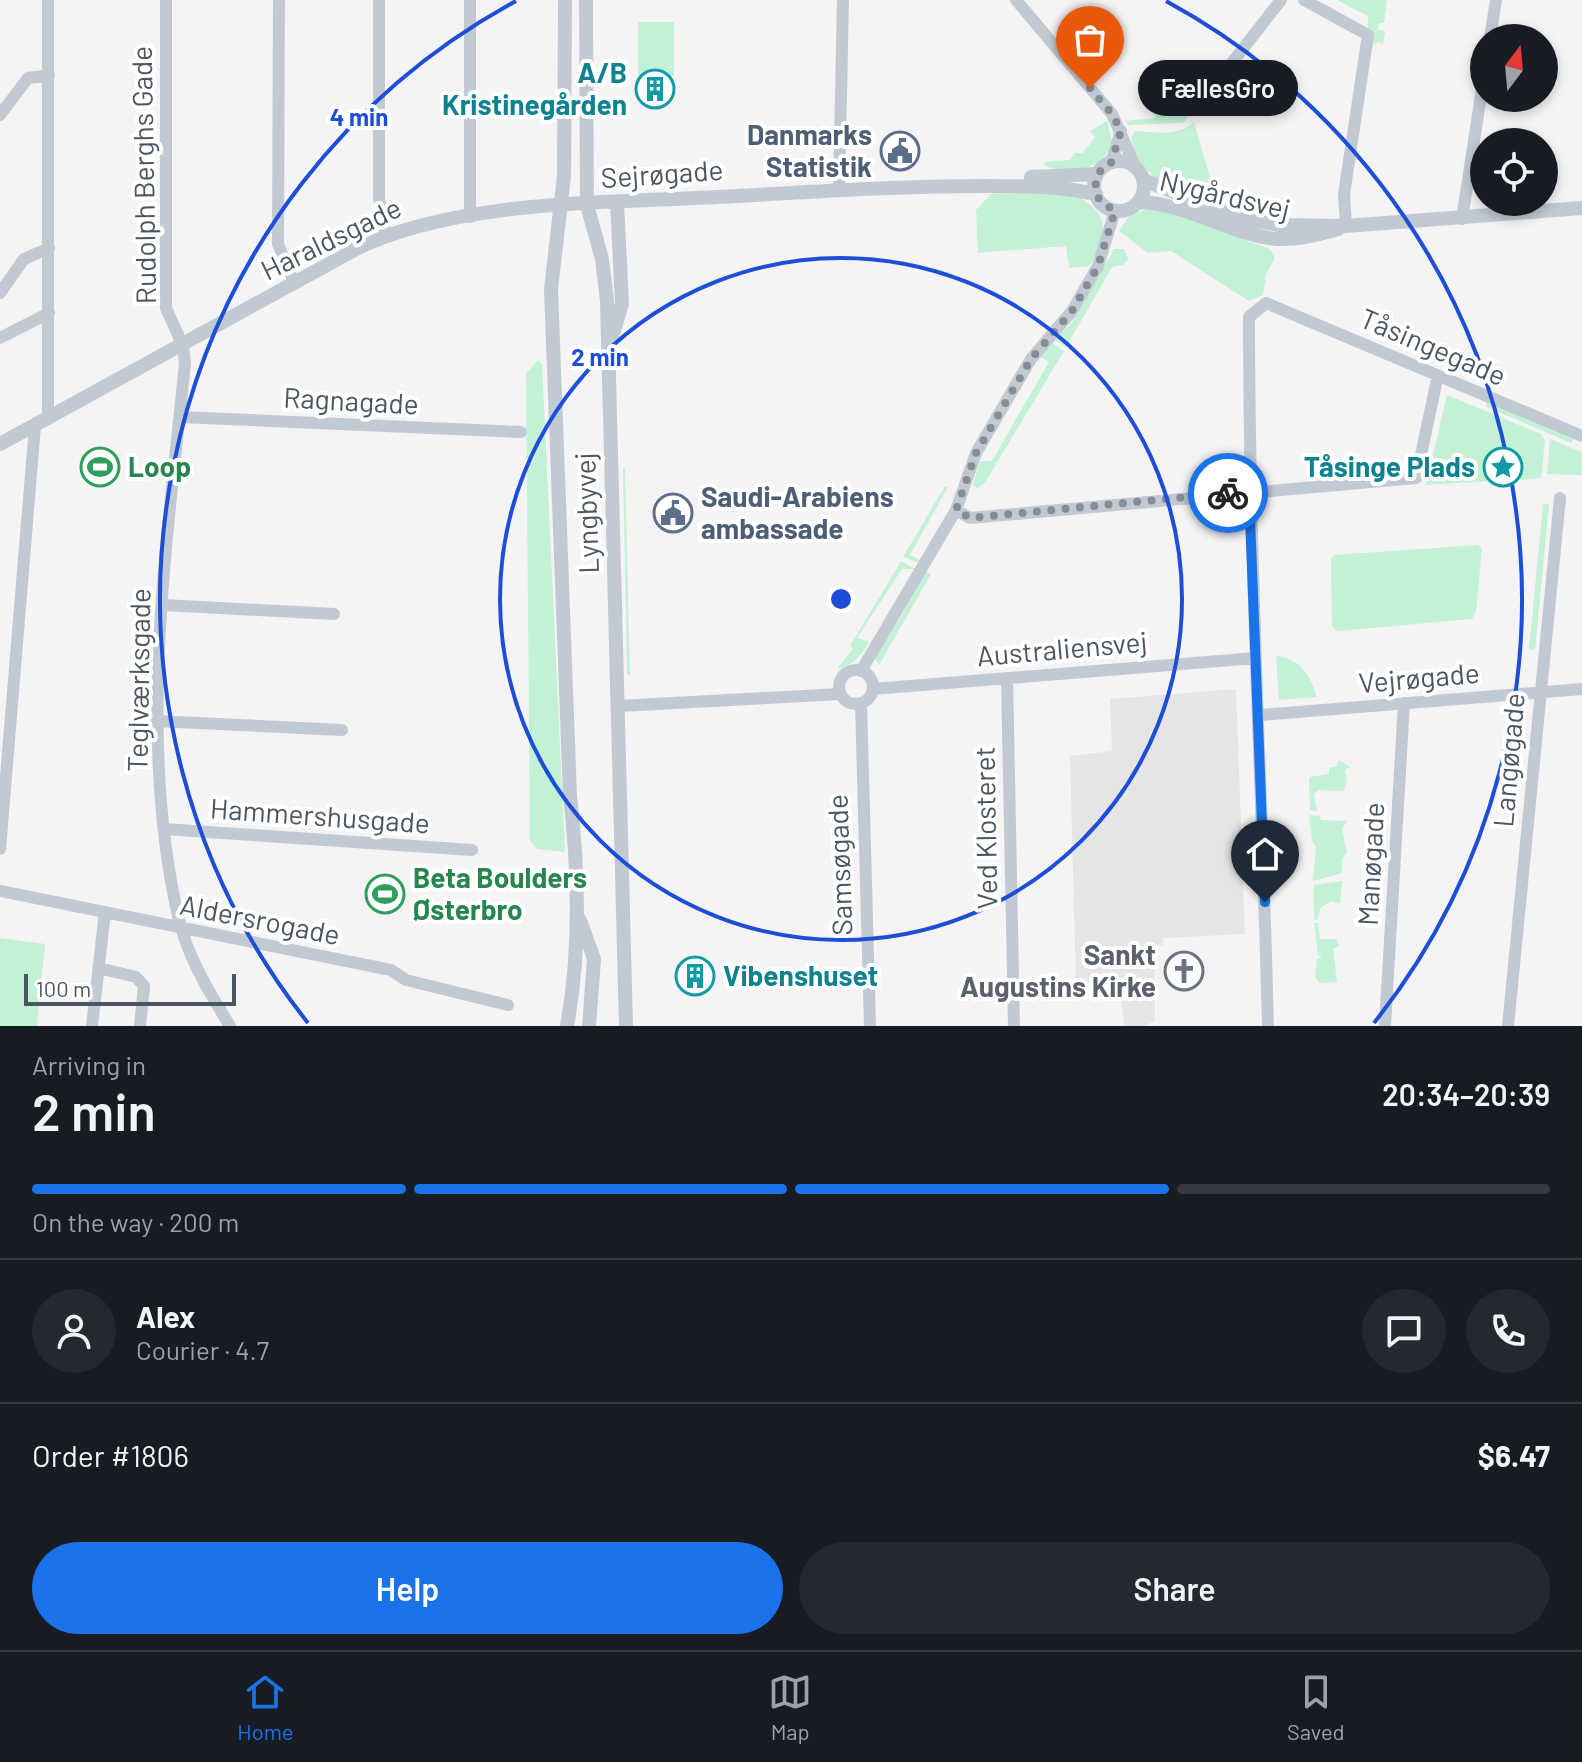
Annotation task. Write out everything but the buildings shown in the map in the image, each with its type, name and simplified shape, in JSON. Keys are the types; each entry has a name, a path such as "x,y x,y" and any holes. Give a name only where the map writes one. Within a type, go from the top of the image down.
{"street":[{"path":"0,849 49,313 48,0"},
{"name":"Rudolph Berghs Gade","path":"166,0 166,308 183,346"},
{"path":"279,0 278,244 294,282"},
{"path":"379,0 379,198 386,235"},
{"path":"470,0 470,217"},
{"name":"Lyngbyvej","path":"565,0 564,176 551,289 566,706 578,861 576,978 567,1026"},
{"name":"Lyngbyvej","path":"586,0 587,205 605,276 608,348 626,1026"},
{"path":"839,189 843,0"},
{"path":"1016,0 1112,114 1140,174 1138,202 1128,210 1115,211 1103,205 1096,194 1097,174 1111,163 1123,162 1140,174"},
{"path":"1210,91 1281,0"},
{"path":"1304,0 1368,35 1344,194 1346,226"},
{"path":"1492,24 1496,0"},
{"path":"0,115 28,78 49,75"},
{"path":"1462,219 1478,112"},
{"path":"1111,163 1121,131"},
{"name":"Sejrøgade","path":"959,184 984,179 1097,174"},
{"name":"Nygårdsvej","path":"1140,174 1257,223 1346,226 1582,208"},
{"name":"Sejrøgade","path":"560,207 959,184 1051,185 1096,194"},
{"name":"Nygårdsvej","path":"1138,202 1168,204 1253,234 1280,239 1312,237 1346,226"},
{"path":"608,348 622,304 617,203"},
{"name":"Haraldsgade","path":"0,444 183,346 294,282 386,235 432,221 560,207"},
{"path":"861,671 956,510 976,453 1024,370 1072,311 1098,266 1115,211"},
{"path":"0,293 24,259 49,248"},
{"name":"Tåsingegade","path":"1249,492 1249,317 1266,303 1582,436"},
{"path":"0,338 49,313"},
{"path":"180,417 183,346"},
{"path":"956,510 970,518 1416,478 1438,375"},
{"name":"Ragnagade","path":"180,417 521,432"},
{"name":"Teglværksgade","path":"180,417 156,721 164,829 183,930 205,985 230,1026"},
{"path":"1249,492 1260,715 1268,1026"},
{"name":"Langøgade","path":"1508,1026 1560,498"},
{"path":"163,605 334,614"},
{"name":"Australiensvej","path":"873,689 1256,658"},
{"path":"619,706 840,694 849,702 861,703 873,689 872,680 861,671 844,674 840,680 840,694"},
{"name":"Ved Klosteret","path":"1007,678 1014,1026"},
{"name":"Vejrøgade","path":"1260,715 1582,689"},
{"name":"Samsøgade","path":"861,703 870,1026"},
{"name":"Manøgade","path":"1385,1026 1404,703"},
{"path":"156,721 342,730"},
{"name":"Hammershusgade","path":"164,829 472,850"},
{"name":"Aldersrogade","path":"0,891 391,970 406,980 508,1005"},
{"path":"92,1026 105,912"},
{"path":"578,916 594,959 589,1026"},
{"path":"99,968 136,977 144,986 140,1026"}],"shaded area":[{"path":"1236,689 1245,934 1163,938 1163,945 1154,946 1155,1021 1144,1026 1124,1026 1119,980 1076,983 1070,756 1112,751 1110,699"}],"green space":[{"path":"1337,0 1387,0 1384,23 1379,23 1378,30 1385,31 1383,45 1380,42 1373,44 1374,34 1368,30 1368,16"},
{"path":"638,22 674,22 674,76 638,76"},
{"path":"1191,87 1204,98 1183,123 1128,125 1126,121 1155,118 1155,110 1177,105"},
{"path":"1107,121 1112,141 1108,151 1094,165 1075,170 1045,166 1044,162 1070,160 1075,153 1083,153 1095,137 1090,131"},
{"path":"1194,122 1212,185 1208,194 1186,189 1184,192 1156,178 1138,157 1131,137 1135,131 1173,132"},
{"path":"1064,191 1088,203 1101,220 1102,240 1089,266 1069,268 1066,246 978,253 976,210 991,194"},
{"path":"1148,208 1161,208 1236,232 1244,240 1270,249 1275,258 1266,274 1263,295 1249,301 1171,251 1148,253 1119,231 1128,218"},
{"path":"1114,249 1124,249 1128,259 1123,265 1112,267 1066,347 1055,340 1072,323"},
{"path":"1052,343 1064,351 984,484 977,488 973,485 980,461 992,461 1049,362 1040,357"},
{"path":"538,360 542,364 565,852 537,849 530,841 526,374"},
{"path":"1447,395 1541,434 1545,441 1541,478 1426,485"},
{"path":"1485,400 1574,438 1571,443 1487,407"},
{"path":"1550,439 1582,452 1582,475 1547,474"},
{"path":"625,469 630,675 627,674"},
{"path":"945,486 948,487 910,555 920,560 919,563 903,557"},
{"path":"1543,504 1549,504 1535,650 1529,650"},
{"path":"1478,545 1482,549 1476,611 1472,619 1337,631 1332,626 1331,559 1334,555"},
{"path":"901,561 915,569 902,569 857,638 869,642 866,647 852,663 837,669 853,649 850,646"},
{"path":"925,571 931,574 879,665 874,657 902,615"},
{"path":"1276,656 1298,665 1308,676 1317,697 1279,700"},
{"path":"1339,760 1350,767 1345,770 1347,782 1343,791 1318,790 1314,795 1317,811 1310,810 1309,777 1329,774 1329,768 1336,767"},
{"path":"1309,815 1320,816 1321,820 1347,821 1342,829 1347,853 1342,858 1342,873 1313,881 1316,847 1312,840"},
{"path":"1342,881 1340,904 1332,901 1320,908 1318,919 1314,920 1314,885"},
{"path":"1314,923 1318,923 1320,939 1336,939 1339,946 1333,949 1337,982 1319,983 1315,977 1317,959 1322,957 1318,955"},
{"path":"0,938 45,944 37,1026 0,1026"}],"way so far":[{"path":"1090,88 1112,114 1121,131 1111,163 1097,174 1094,188 1103,205 1115,211 1110,238 1072,311 1031,359 976,453 956,510 970,518 1228,493"}],"place":[{"name":"FællesGro","path":"1090,88"},
{"name":"A/B Kristinegården","path":"655,89"},
{"name":"Danmarks Statistik","path":"900,151"},
{"name":"Loop","path":"100,467"},
{"name":"Tåsinge Plads","path":"1503,467"},
{"name":"Saudi-Arabiens ambassade","path":"673,513"},
{"name":"Beta Boulders Østerbro","path":"385,894"},
{"name":"Sankt Augustins Kirke","path":"1184,971"},
{"name":"Vibenshuset","path":"695,976"}],"route":[{"path":"1228,493 1249,492 1265,902"}]}
